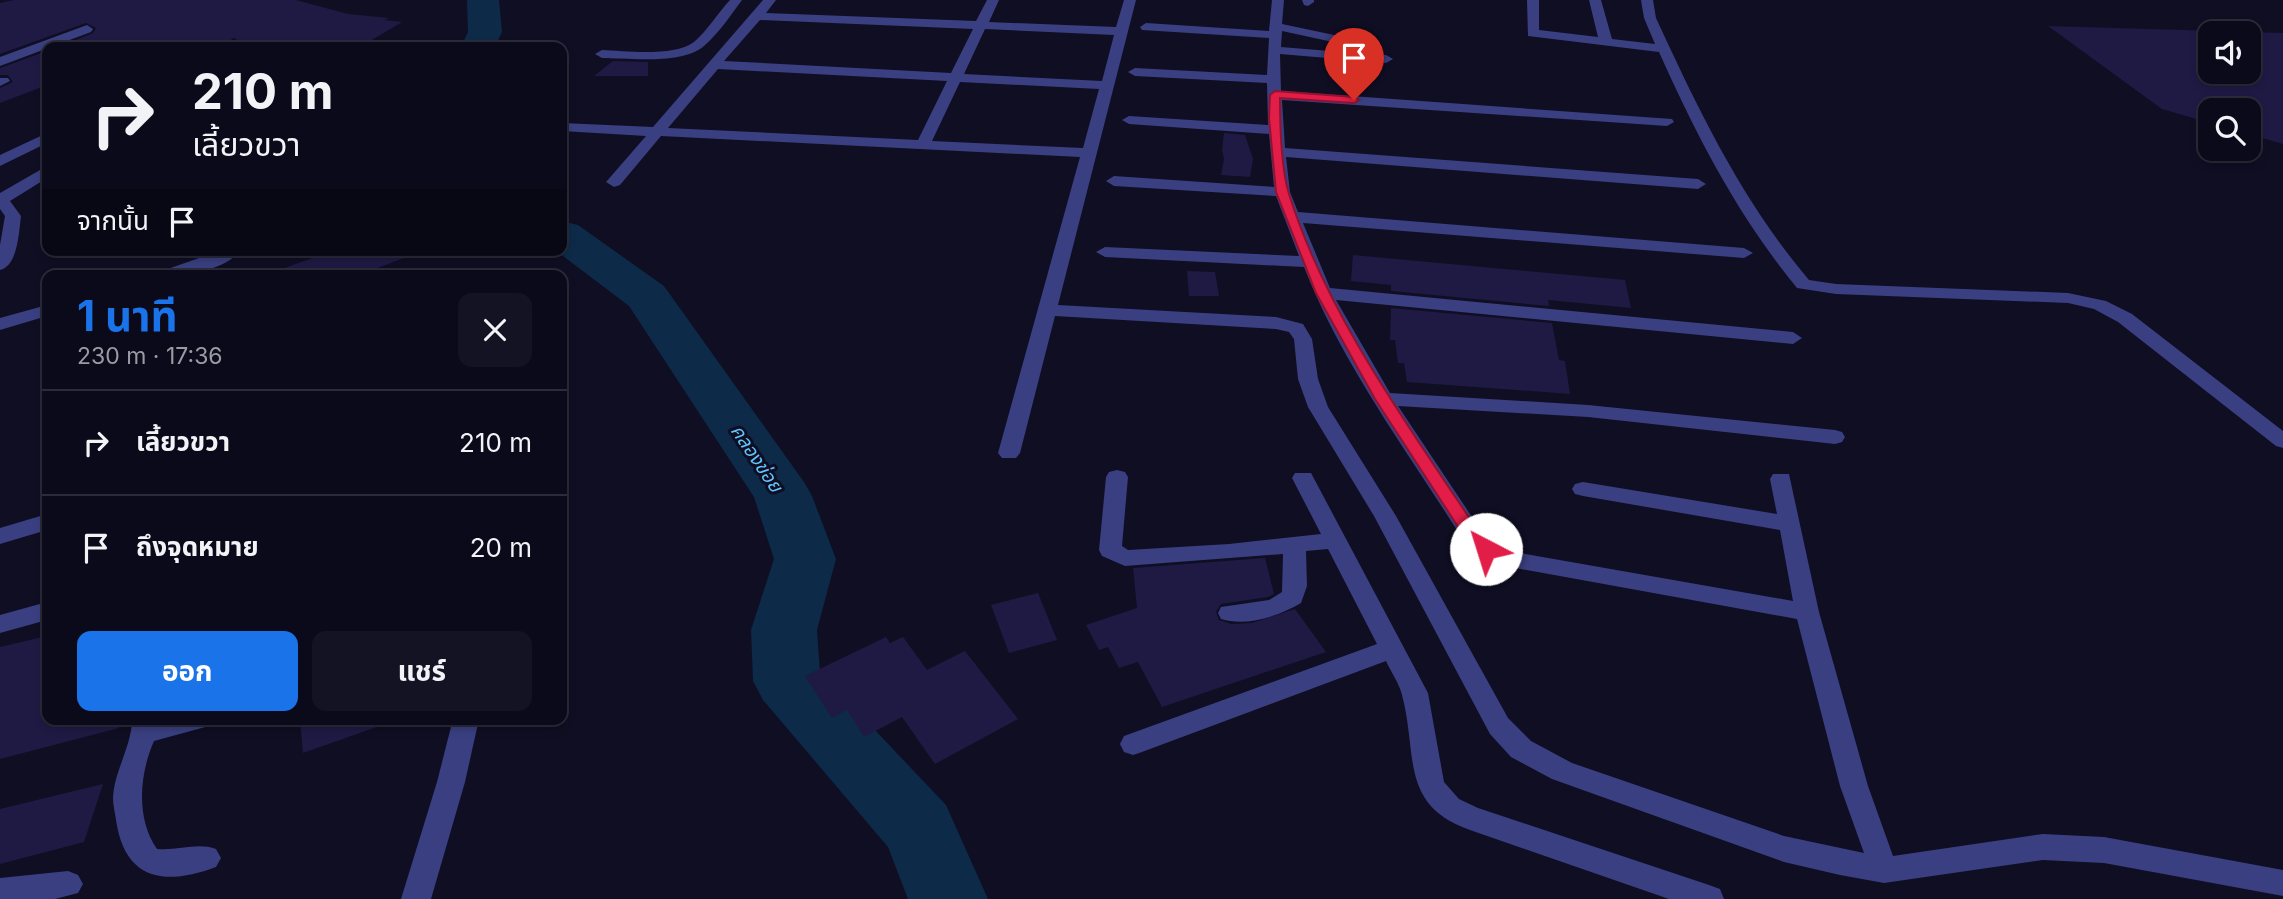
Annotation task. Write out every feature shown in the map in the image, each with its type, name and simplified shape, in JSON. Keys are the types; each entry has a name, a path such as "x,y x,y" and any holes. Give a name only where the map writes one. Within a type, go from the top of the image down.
{"street":[{"path":"602,54 665,54 690,49 698,44 736,0"},
{"path":"614,182 770,0"},
{"path":"923,145 993,0"},
{"path":"1009,453 1130,0"},
{"path":"1279,0 1274,87 1282,192 1323,293 1383,399 1470,532 1486,549 1510,559 1807,612"},
{"path":"1533,0 1533,33 1664,49"},
{"path":"1595,0 1606,42"},
{"path":"1647,0 1650,18 1714,158 1734,192 1803,284 1836,289 2068,298 2100,305 2125,318 2283,441"},
{"path":"757,16 1121,31"},
{"path":"1146,27 1348,42 1349,56"},
{"path":"53,42 87,29"},
{"path":"1275,37 1349,56 1386,59"},
{"path":"1,62 42,46"},
{"path":"715,65 1107,85"},
{"path":"1135,72 1667,122"},
{"path":"1129,120 1276,130"},
{"path":"567,127 1089,153"},
{"path":"0,161 42,140"},
{"path":"1278,152 1698,184"},
{"path":"3,200 42,174"},
{"path":"1114,181 1282,192"},
{"path":"3,200 42,189"},
{"path":"0,265 10,241 13,216 3,200"},
{"path":"1294,217 1744,253"},
{"path":"1105,252 1311,262"},
{"path":"184,270 225,256"},
{"path":"1323,293 1793,338"},
{"path":"1047,310 1276,323 1296,328 1303,339 1308,379 1318,407 1385,516 1499,726 1521,749 1562,771 1784,849 1884,870 2043,847 2104,850 2283,883"},
{"path":"0,324 42,311"},
{"path":"1383,399 1588,411 1835,438"},
{"path":"1117,477 1110,542 1111,550 1125,558 1176,556 1336,540"},
{"path":"1303,478 1415,693 1431,786 1450,808 1470,818 1709,899"},
{"path":"1782,479 1807,612 1854,786 1884,870"},
{"path":"1583,489 1789,524"},
{"path":"0,536 42,523"},
{"path":"1230,613 1274,608 1293,597 1294,545"},
{"path":"0,624 42,612"},
{"path":"1133,744 1393,648"},
{"path":"416,899 451,782 465,725"},
{"path":"145,726 127,798 133,838 149,861 174,864 206,858"},
{"path":"0,892 68,884"}],"building":[{"path":"14,0 296,0 348,14 402,22 368,42 240,42 234,38 227,42 70,42 93,33 96,28 86,23 0,54 0,3"},
{"path":"2048,26 2198,30 2198,84 2261,84 2261,32 2283,33 2283,144 2261,138 2261,98 2198,98 2198,120 2162,109"},
{"path":"42,53 42,87 0,103 0,88 13,82 8,75 0,75 0,68"},
{"path":"613,61 648,62 648,76 594,76"},
{"path":"1224,133 1245,135 1253,159 1250,177 1221,175"},
{"path":"1353,255 1625,280 1631,308 1548,300 1549,306 1391,291 1391,285 1351,281"},
{"path":"318,256 409,256 372,270 279,270"},
{"path":"1187,271 1215,272 1219,296 1189,296"},
{"path":"1391,308 1552,323 1559,360 1565,361 1570,394 1407,382 1404,363 1398,363 1395,340 1390,340"},
{"path":"1265,558 1274,594 1221,604 1216,612 1219,620 1231,624 1252,623 1295,609 1326,652 1162,707 1138,662 1119,668 1108,647 1099,650 1086,625 1137,608 1133,568"},
{"path":"1038,593 1057,640 1009,653 991,605"},
{"path":"42,637 42,725 119,725 119,728 0,759 0,647"},
{"path":"886,637 890,643 903,637 927,670 965,651 1018,719 935,764 902,717 864,737 847,710 832,718 805,676"},
{"path":"301,725 382,725 303,753"},
{"path":"103,784 84,842 0,864 0,809"}],"waterway":[{"name":"คลองข่อย","path":"480,42 485,32 483,0"},
{"name":"คลองข่อย","path":"567,238 647,296 783,496 805,559 784,630 787,681 919,828 948,899"}],"route":[{"path":"1354,100 1275,95 1282,192 1323,293 1383,399 1470,532 1486,549"}]}
